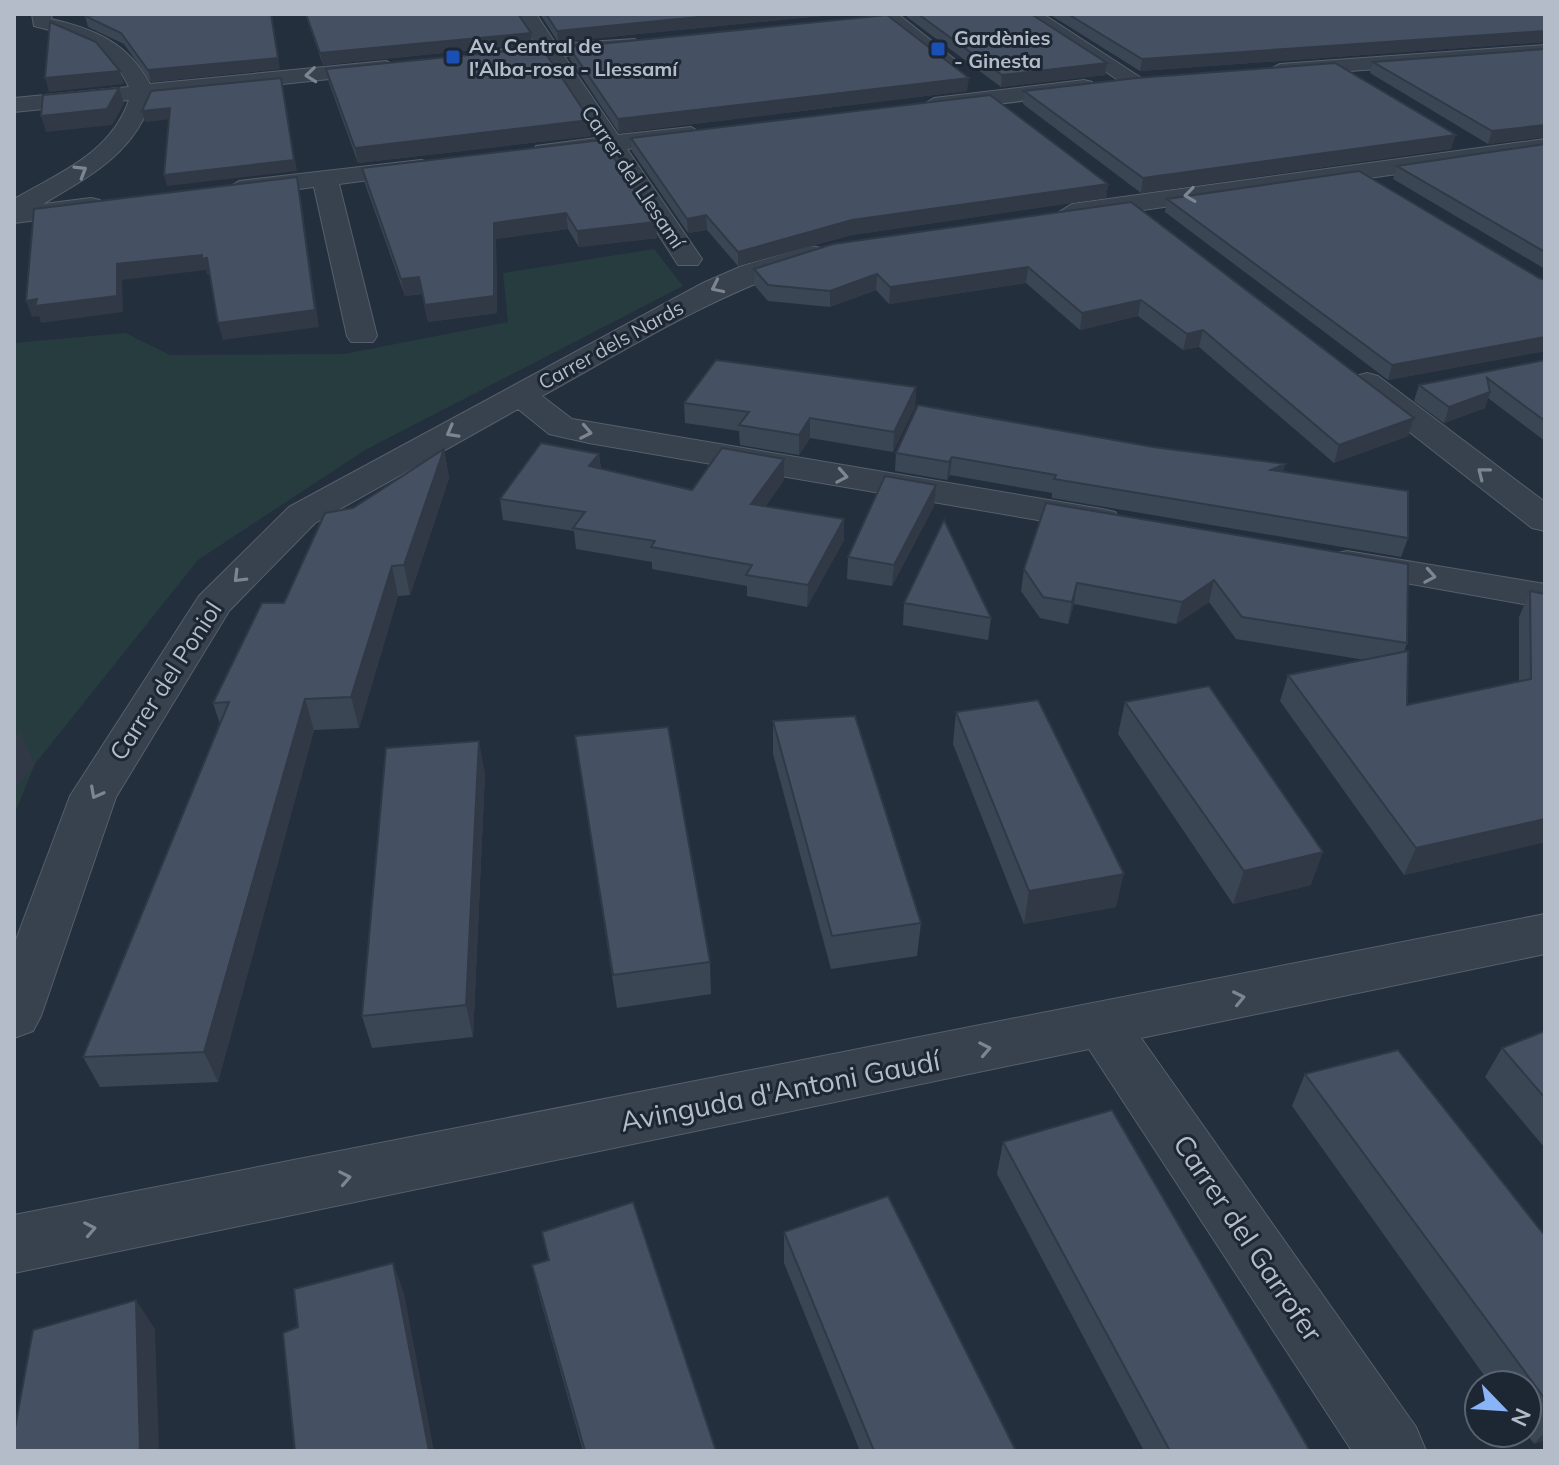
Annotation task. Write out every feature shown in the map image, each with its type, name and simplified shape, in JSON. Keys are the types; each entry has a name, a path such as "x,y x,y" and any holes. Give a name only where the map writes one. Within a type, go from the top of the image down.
{"street":[{"name":"Carrer del Llesamí","path":"526,14 688,259"},
{"path":"918,107 1143,81 1029,14"},
{"path":"859,21 891,15 1019,117"},
{"path":"14,24 42,18 102,17"},
{"path":"14,213 105,156 131,127 143,92 126,58 93,38 42,18"},
{"path":"467,59 642,42"},
{"path":"1259,72 1545,51"},
{"path":"14,105 407,65"},
{"path":"1337,66 1377,90"},
{"path":"515,155 718,130"},
{"path":"1457,138 1483,155"},
{"path":"1040,217 1545,146"},
{"path":"216,191 452,163"},
{"path":"1359,172 1399,196"},
{"path":"325,179 362,336"},
{"path":"1106,184 1155,222"},
{"path":"14,213 107,204"},
{"name":"Carrer dels Nards","path":"844,247 752,272 726,283 520,395 561,427 589,433 1138,526"},
{"path":"1343,365 1545,520"},
{"path":"1381,394 1426,385"},
{"name":"Carrer del Poniol","path":"14,1016 93,796 213,604 302,515 520,395"},
{"path":"1310,556 1545,596"},
{"name":"Avinguda d'Antoni Gaudí","path":"14,1244 1103,1026 1545,934"},
{"name":"Carrer del Garrofer","path":"1103,1026 1392,1451"}],"green space":[{"path":"654,249 683,286 365,450 198,560 35,764 14,815 14,343 125,333 170,355 344,354 508,322 503,273"}],"building":[{"path":"271,14 278,58 148,70 121,33 85,16"},
{"path":"306,14 518,14 531,33 320,53"},
{"path":"546,14 729,14 557,31"},
{"path":"918,14 1031,14 1107,63 1002,75"},
{"path":"1068,14 1545,14 1545,31 1142,59"},
{"path":"887,15 969,78 618,119 569,47"},
{"path":"50,22 96,42 120,71 45,78"},
{"path":"542,48 590,120 355,148 326,69"},
{"path":"1545,49 1545,125 1492,131 1373,62"},
{"path":"1335,63 1456,135 1143,178 1024,91 1137,78"},
{"path":"281,78 294,160 164,175 170,108 142,111 151,91"},
{"path":"119,88 107,109 41,116 43,95"},
{"path":"990,95 1108,184 852,220 738,252 706,215 687,219 631,138"},
{"path":"602,140 656,222 577,231 566,213 494,223 494,296 425,305 419,277 401,279 362,168"},
{"path":"1545,144 1545,252 1397,166"},
{"path":"1359,171 1545,280 1545,337 1392,365 1167,199"},
{"path":"297,177 315,310 218,323 207,258 202,259 202,255 117,264 117,296 35,306 37,299 26,301 34,209"},
{"path":"1131,202 1414,418 1339,445 1203,330 1187,334 1141,300 1082,313 1028,267 890,287 877,274 830,291 768,285 754,269 833,244"},
{"path":"716,360 916,387 894,432 810,418 799,435 739,425 749,412 684,403"},
{"path":"1545,360 1545,421 1487,378 1490,392 1449,407 1419,385"},
{"path":"918,405 1153,447 1285,464 1271,470 1408,491 1408,538 1054,479 1056,475 952,457 949,462 896,453"},
{"path":"541,443 599,454 589,466 692,490 722,448 784,459 751,504 844,519 808,585 746,575 752,565 651,547 655,541 573,528 585,512 500,499"},
{"path":"444,449 404,565 392,566 351,697 305,699 204,1052 83,1057 229,702 213,703 262,603 284,603 325,513 353,508"},
{"path":"885,476 936,485 894,565 848,557"},
{"path":"1046,503 1408,564 1407,643 1242,617 1214,580 1182,602 1077,583 1072,602 1043,597 1024,569"},
{"path":"944,520 991,618 904,603"},
{"path":"1530,591 1545,594 1545,819 1416,848 1288,675 1408,651 1407,705 1531,679"},
{"path":"1209,686 1323,852 1244,871 1125,702"},
{"path":"1038,700 1124,874 1029,891 956,712"},
{"path":"855,716 921,923 832,936 773,721"},
{"path":"668,727 710,962 613,975 575,736"},
{"path":"479,741 466,1005 362,1016 386,748"},
{"path":"1545,1031 1545,1098 1502,1048"},
{"path":"1398,1050 1545,1236 1545,1399 1543,1369 1523,1369 1305,1074"},
{"path":"1112,1110 1310,1451 1170,1451 1003,1142"},
{"path":"888,1196 1016,1451 874,1451 784,1232"},
{"path":"633,1202 716,1451 585,1451 532,1265 549,1260 542,1232"},
{"path":"393,1263 429,1451 295,1451 283,1333 298,1327 294,1289"},
{"path":"136,1300 140,1451 14,1451 14,1429 33,1330"}],"place":[{"name":"Gardènies - Ginesta","path":"938,49"},
{"name":"Av. Central de l'Alba-rosa - Llessamí","path":"453,57"}]}
